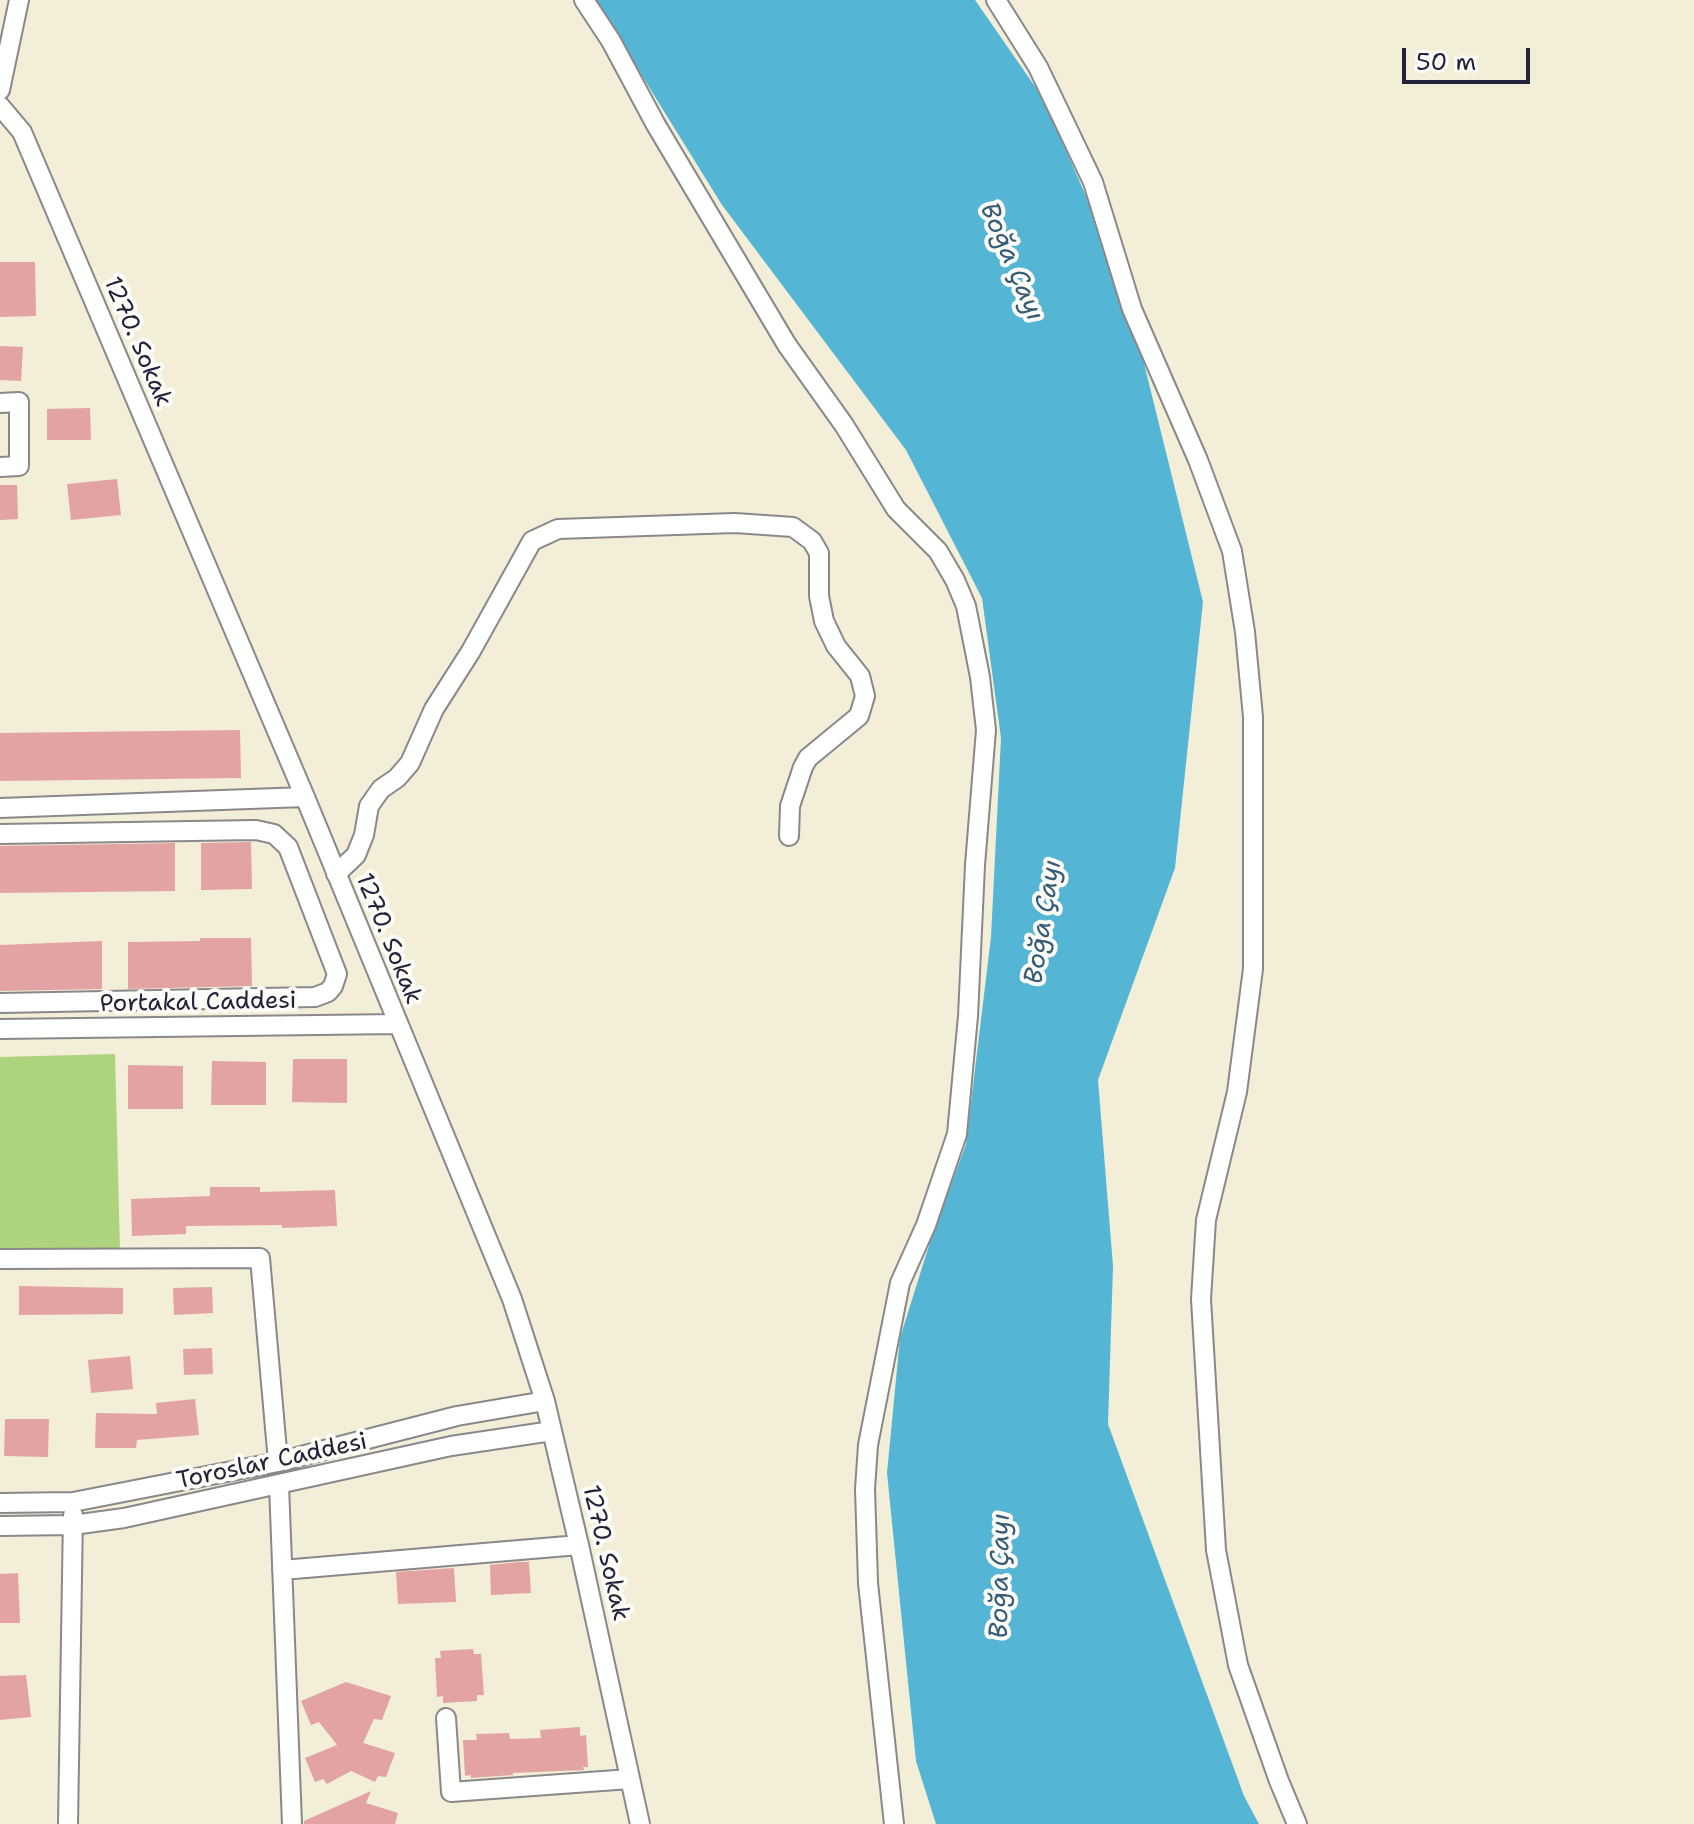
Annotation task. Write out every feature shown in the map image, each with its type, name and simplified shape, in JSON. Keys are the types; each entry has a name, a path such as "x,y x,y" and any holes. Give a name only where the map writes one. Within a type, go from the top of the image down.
{"street":[{"path":"0,90 19,0"},
{"path":"584,0 611,41 656,125 787,345 844,425 896,509 938,551 955,580 966,606 980,677 986,730 975,865 968,1016 957,1134 926,1225 900,1283 868,1445 865,1489 868,1583 894,1824"},
{"path":"996,0 1038,67 1093,182 1132,309 1198,460 1232,551 1245,632 1253,717 1253,969 1237,1092 1206,1220 1202,1315 1216,1550 1238,1665 1297,1824"},
{"name":"1270. Sokak","path":"0,106 22,132 305,797 512,1299 545,1401 640,1824"},
{"path":"0,403 19,402 19,466 0,467"},
{"path":"336,874 356,855 364,835 369,806 381,789 397,778 410,763 434,709 471,651 532,541 558,529 735,523 786,526 801,531 812,541 819,553 819,596 824,621 836,646 860,676 865,696 859,716 808,758 803,767 790,806 789,836"},
{"path":"0,808 305,797"},
{"path":"0,834 265,831 282,839 288,847 337,974 333,986 322,995 0,1003"},
{"path":"311,909 345,896"},
{"name":"Portakal Caddesi","path":"0,1029 397,1024"},
{"path":"0,1259 260,1258 278,1462"},
{"name":"Toroslar Caddesi","path":"0,1503 73,1502 278,1462 457,1416 545,1401"},
{"name":"Toroslar Caddesi","path":"0,1526 73,1525 124,1518 451,1446 552,1431"},
{"path":"279,1485 292,1824"},
{"path":"68,1824 73,1502"},
{"path":"282,1570 579,1545"},
{"path":"446,1718 451,1792 630,1779"}],"green space":[{"path":"115,1054 120,1250 0,1251 0,1057"}],"water":[{"name":"Boğa Çayı","path":"595,0 975,0 1043,98 1107,244 1136,331 1203,602 1175,868 1098,1080 1113,1266 1108,1424 1244,1796 1259,1824 936,1824 916,1761 887,1473 900,1338 931,1239 966,1144 991,937 1001,738 982,598 906,450 722,205"}],"building":[{"path":"0,262 35,262 36,316 0,317"},
{"path":"0,346 23,347 21,381 0,380"},
{"path":"90,408 91,440 47,440 47,409"},
{"path":"117,479 121,515 71,520 67,484"},
{"path":"0,485 17,485 18,519 0,520"},
{"path":"240,730 241,778 0,781 0,733"},
{"path":"251,842 252,889 201,890 201,843"},
{"path":"175,843 175,891 0,893 0,846"},
{"path":"200,938 251,938 252,986 128,989 128,942 200,941"},
{"path":"102,941 102,989 0,991 0,945"},
{"path":"293,1059 347,1059 347,1103 292,1102"},
{"path":"212,1061 266,1062 266,1105 211,1105"},
{"path":"128,1065 183,1066 183,1109 128,1109"},
{"path":"210,1187 260,1187 260,1192 335,1190 337,1226 186,1226 186,1234 132,1236 131,1199 210,1196"},
{"path":"19,1286 123,1288 123,1314 19,1315"},
{"path":"212,1287 213,1313 174,1315 173,1288"},
{"path":"212,1348 213,1374 184,1375 183,1349"},
{"path":"130,1356 133,1389 91,1393 88,1360"},
{"path":"195,1399 199,1435 137,1440 136,1448 95,1448 96,1413 157,1414 156,1403"},
{"path":"5,1419 49,1419 48,1457 4,1456"},
{"path":"529,1562 531,1593 491,1595 490,1565"},
{"path":"454,1568 456,1602 398,1604 396,1572"},
{"path":"18,1573 20,1623 0,1623 0,1574"},
{"path":"473,1649 474,1654 481,1654 484,1695 477,1695 477,1701 443,1703 443,1696 437,1697 435,1658 441,1658 440,1651"},
{"path":"26,1675 31,1717 0,1720 0,1676"},
{"path":"346,1682 391,1696 382,1720 374,1719 363,1743 395,1753 386,1777 378,1776 375,1782 351,1771 327,1784 323,1779 315,1782 305,1758 337,1745 319,1722 311,1725 301,1701"},
{"path":"580,1727 580,1736 586,1735 588,1767 583,1767 584,1770 465,1776 463,1740 477,1740 476,1734 509,1733 510,1739 541,1738 540,1730"},
{"path":"371,1791 366,1803 398,1813 395,1824 304,1824 304,1821"}]}
